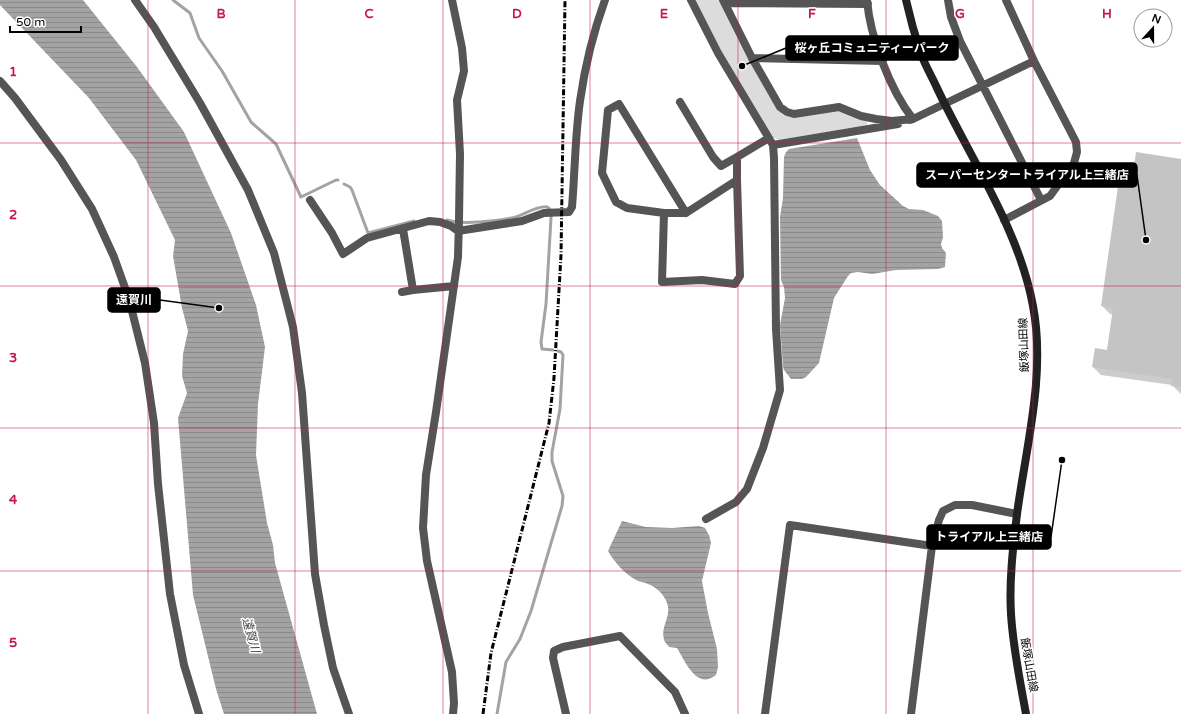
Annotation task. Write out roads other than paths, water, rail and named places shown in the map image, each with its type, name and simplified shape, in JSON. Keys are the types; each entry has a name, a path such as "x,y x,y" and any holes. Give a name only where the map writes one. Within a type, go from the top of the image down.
{"main road":[{"name":"飯塚山田線","path":"906,0 911,24 922,56 945,105 1004,220 1022,268 1033,306 1037,349 1035,391 1017,514 1012,569 1011,613 1014,644 1026,714"}],"street":[{"path":"135,0 154,27 200,103 248,190 274,253 293,327 302,392 315,574 333,668 348,714"},
{"path":"452,0 462,48 464,71 458,100 460,152 458,257 426,476 423,505 423,528 427,561 452,672 454,703 453,714"},
{"path":"310,200 332,233 343,254 367,238 429,221 440,222 452,226 522,220 550,213 569,212 572,207 580,101 588,56 605,0"},
{"path":"691,0 718,53 771,141 775,202 776,329 780,390 763,448 747,488 736,502 706,519"},
{"path":"948,0 951,17 960,41 1041,200"},
{"path":"1004,220 1050,196 1074,163 1077,152 1076,142 1034,61 1006,0"},
{"path":"724,1 868,2 874,33 893,88 903,107 913,119 892,121 876,119 861,116 839,107 794,114 787,112 780,107 752,58 724,1"},
{"path":"752,58 883,61"},
{"path":"680,102 713,157 721,166 771,141 894,125 913,119 945,105 1034,61"},
{"path":"0,81 15,98 61,160 92,209 114,257 129,299 145,363 154,423 158,484 170,594 184,666 199,714"},
{"path":"686,213 619,104 608,110 602,173 616,202 627,208 664,213 686,213 737,180"},
{"path":"664,213 662,282 702,280 735,284 740,276 737,180 738,157"},
{"path":"404,229 413,290"},
{"path":"402,292 454,286"},
{"path":"911,714 932,546 939,520 943,512 955,505 972,505 1017,514"},
{"path":"765,714 790,525 932,546"},
{"path":"566,714 553,658 554,651 563,647 620,636 675,692 685,714"}],"water":[{"path":"0,0 83,0 137,67 184,132 231,233 256,305 265,347 258,404 256,455 267,523 273,545 275,563 317,714 224,714 216,689 193,595 178,418 187,393 182,376 183,354 188,331 182,308 173,256 175,240 136,160 89,98 0,5"},
{"path":"857,138 870,170 880,185 903,206 909,209 923,210 938,216 942,221 943,237 941,244 946,253 945,267 938,269 896,270 872,274 858,272 851,273 834,298 819,363 806,377 802,379 791,379 784,370 783,366 780,325 785,298 784,287 781,280 780,217 783,198 784,157 789,149"},
{"path":"622,521 646,527 672,528 699,526 705,528 711,543 702,581 717,649 718,667 716,675 709,679 698,677 688,667 677,648 669,647 663,635 668,612 667,603 664,597 654,587 637,581 624,571 608,551"}],"waterway":[{"path":"173,0 190,13 199,38 222,71 251,122 276,144 301,197 338,180"},
{"path":"344,184 352,190 368,233 414,221"},
{"path":"447,220 461,222 489,221 516,217 543,207 550,209 551,218 546,304 541,342 542,349 553,350"},
{"path":"497,714 506,662 520,639 531,611 562,506 563,496 552,461 552,452 560,409 563,355 558,351"}],"railway":[{"path":"483,714 491,653 549,423 554,378 561,255 565,0"}],"place":[{"name":"桜ヶ丘コミュニティーパーク","path":"742,66"},
{"name":"スーパーセンタートライアル上三緒店","path":"1146,240"},
{"name":"遠賀川","path":"219,308"},
{"name":"トライアル上三緒店","path":"1062,460"}]}
